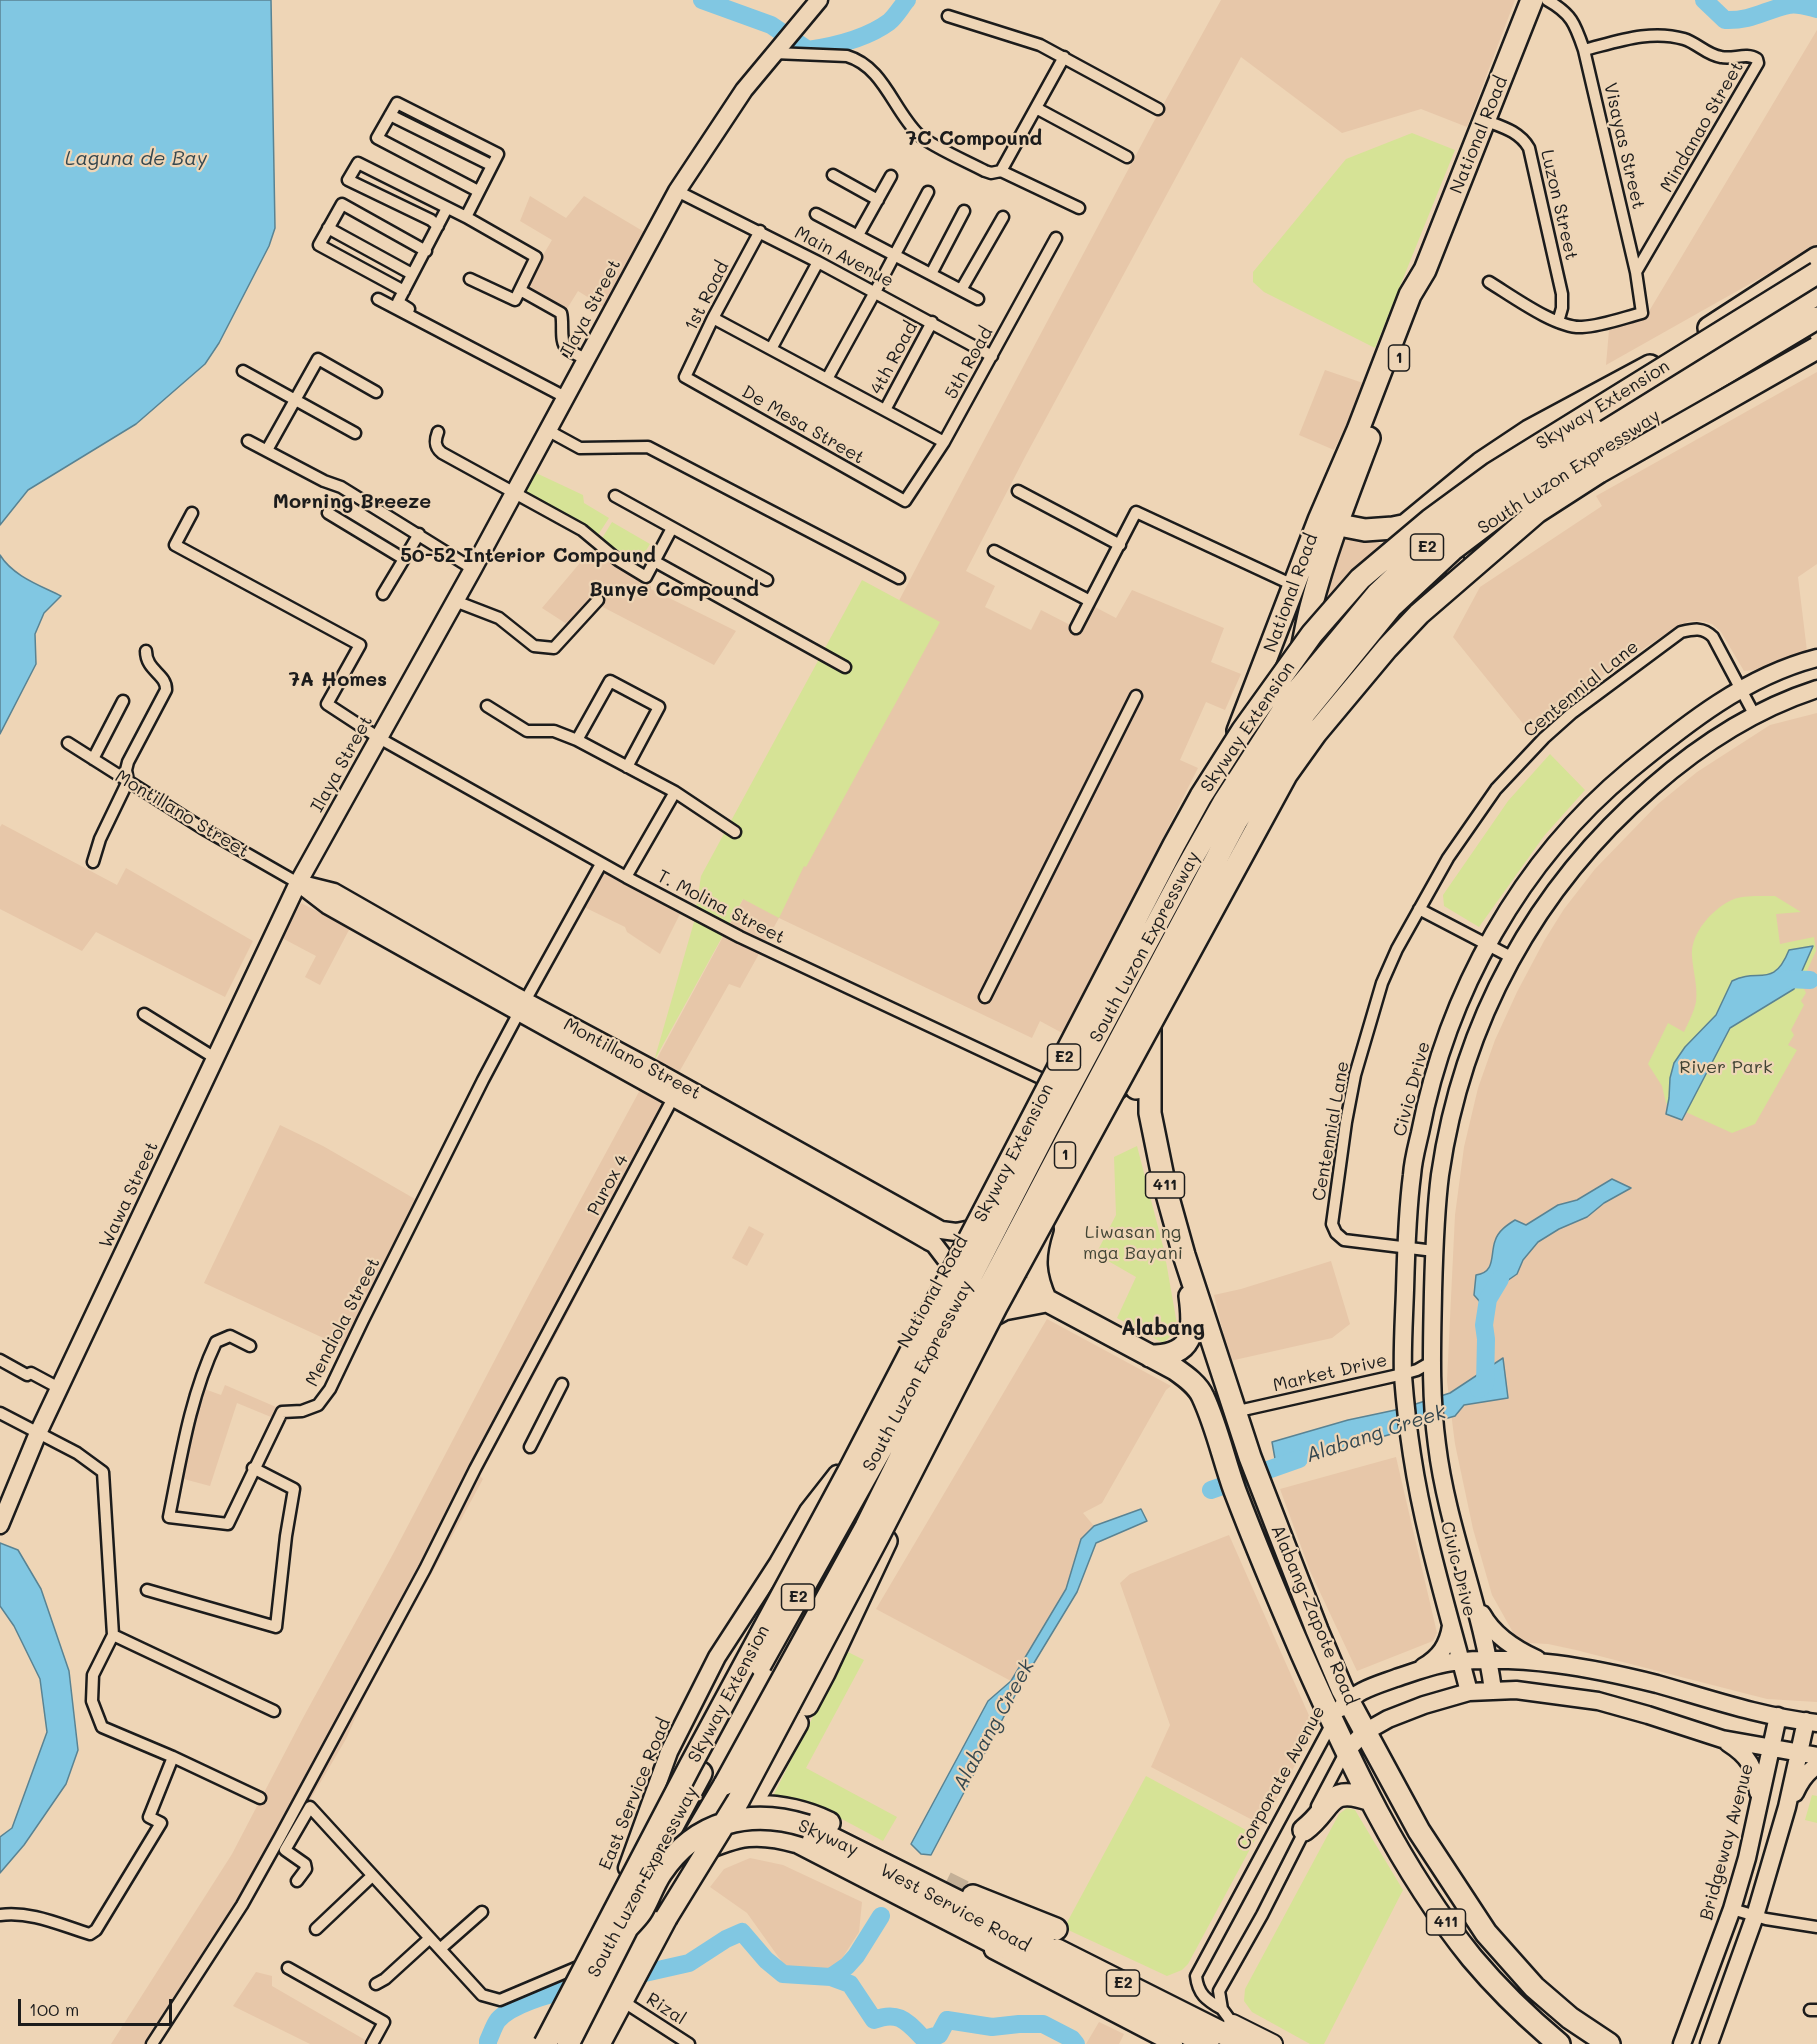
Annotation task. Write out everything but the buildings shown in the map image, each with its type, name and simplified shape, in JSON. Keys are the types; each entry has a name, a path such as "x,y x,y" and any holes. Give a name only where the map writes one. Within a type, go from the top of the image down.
{"highway":[{"name":"National Road","path":"649,1868 683,1765 819,1517 837,1474 946,1262 966,1230 990,1217 1208,810 1293,585 1327,523 1400,355 1420,296 1425,270 1532,0"},
{"path":"1407,524 1481,463 1529,430 1665,358 1817,258"},
{"name":"Skyway Extension","path":"545,2044 690,1766 850,1469 1174,845 1201,796 1237,739 1312,634 1360,579 1430,520 1494,473 1817,273"},
{"name":"South Luzon Expressway","path":"582,2044 616,1998 626,1959 666,1884 725,1784 866,1527 957,1349 1231,832 1305,712 1392,606 1452,550 1514,503 1664,409 1774,331 1817,294"},
{"name":"South Luzon Expressway","path":"557,2044 579,2002 583,1970 649,1868 896,1422 1046,1131 1184,873 1224,802 1291,698 1378,593 1443,531 1502,487 1593,429 1774,331 1817,318"},
{"path":"1664,409 1703,406 1817,346"},
{"name":"E2","path":"601,2044 666,1918 738,1801 878,1537 996,1306 1292,766 1387,648 1419,614 1537,512 1599,472 1817,346"},
{"path":"1242,821 1284,759 1383,645 1416,611 1459,573 1524,524 1722,409 1817,357"},
{"name":"National Road","path":"921,1473 926,1421 1151,988 1242,821 1293,702 1327,523"},
{"path":"1327,523 1365,530 1418,523 1440,538 1459,573"},
{"path":"1266,660 1279,661 1291,666 1298,673"},
{"path":"1208,810 1220,811 1227,815 1229,828 1224,852"},
{"name":"Alabang-Zapote Road","path":"1151,988 1150,1113 1165,1187 1234,1412 1317,1630 1348,1699 1419,1831 1486,1934 1534,1987 1570,2018 1609,2044"},
{"name":"Alabang-Zapote Road","path":"1128,1033 1136,1088 1150,1113"},
{"path":"972,1334 984,1320 1004,1309 1046,1301 1037,1281 1036,1251 1047,1216 1124,1073 1128,1072 1131,1075 1136,1088"},
{"path":"926,1421 915,1433 903,1433 895,1428 890,1417 892,1407 983,1239 990,1217"},
{"path":"1150,1356 1168,1356 1181,1350 1187,1342 1192,1313 1184,1255"},
{"name":"411","path":"1001,1276 1150,1356"},
{"name":"Alabang-Zapote Road","path":"1150,1356 1186,1376 1203,1395 1236,1493 1302,1653 1346,1751 1371,1800 1423,1888 1472,1958 1508,1997 1558,2044"},
{"path":"837,1474 866,1492 885,1492 921,1473"},
{"path":"666,1884 745,1807 759,1790 802,1714 921,1473"},
{"path":"1305,1830 1334,1798 1351,1794 1371,1800"},
{"path":"745,1807 768,1806 797,1811 821,1819 955,1886 1049,1949"},
{"name":"Skyway","path":"568,2044 627,1928 641,1912 661,1873 682,1850 704,1833 723,1823 765,1817 786,1819 807,1826 1001,1929"},
{"name":"Skyway","path":"577,2044 667,1878 688,1855 709,1841 732,1832 764,1827 804,1834 1001,1929 1049,1949 1208,2044"},
{"path":"700,1852 718,1843 749,1834 765,1834 798,1842 994,1943 1049,1949"},
{"name":"E2","path":"1180,2029 1228,2016"},
{"path":"1180,2029 1191,2044"},
{"name":"Skyway","path":"1180,2029 1244,2044"}],"main road":[{"name":"Ilaya Street","path":"298,883 456,601 677,191 736,100 819,0"},
{"name":"Civic Drive","path":"1469,1692 1429,1541 1412,1456 1403,1374 1406,1248 1412,1172 1424,1109 1437,1061 1450,1024 1486,945 1519,893 1559,840 1588,809 1644,758 1741,688 1798,663 1817,658"},
{"name":"Civic Drive","path":"1493,1690 1489,1660 1437,1447 1431,1382 1434,1251 1440,1176 1452,1117 1476,1039 1511,957 1557,886 1622,814 1692,755 1754,714 1817,689"},
{"name":"Montillano Street","path":"298,883 334,892 522,1007 938,1237 946,1262"},
{"name":"Wawa Street","path":"0,1525 38,1433 298,883"},
{"name":"Montillano Street","path":"938,1237 966,1230"},
{"name":"East Service Road","path":"538,2044 555,2011 583,1970 633,1855 669,1752 712,1665 778,1563 808,1511 837,1474"},
{"path":"1476,1605 1505,1641 1521,1652 1556,1664"},
{"path":"1418,1671 1438,1657 1445,1648 1451,1622"},
{"name":"Corporate Avenue","path":"1333,1721 1348,1699 1370,1688 1418,1671 1461,1661 1489,1660 1556,1664 1602,1671 1730,1706 1811,1722"},
{"path":"1346,1751 1365,1732 1388,1719 1469,1692 1493,1690 1552,1694 1598,1701 1722,1739 1817,1756"},
{"name":"Bridgeway Avenue","path":"1682,2044 1732,1910 1747,1858 1778,1716"},
{"path":"1709,2044 1755,1916 1787,1807 1798,1753 1811,1722"},
{"path":"1722,1739 1744,1753 1750,1762 1759,1800"},
{"path":"1787,1807 1802,1780 1811,1769 1817,1766"},
{"name":"West Service Road","path":"601,2044 616,1998 633,1984 678,1901 704,1868 724,1850 748,1843 762,1842 798,1850 849,1874 1140,2027 1180,2029"},
{"path":"1228,2016 1273,2044"},
{"path":"1140,2027 1155,2044"}],"street":[{"name":"Visayas Street","path":"1547,0 1562,8 1570,16 1577,28 1584,50 1636,272 1642,313 1583,327 1571,327 1558,322"},
{"path":"948,16 1040,45 1158,109"},
{"name":"Mindanao Street","path":"1584,50 1635,37 1666,36 1685,40 1723,58 1749,56 1757,59 1758,63 1636,272"},
{"path":"777,49 857,59 875,74 922,138 985,171 991,173 1002,171 1079,208"},
{"path":"1002,171 1064,57"},
{"path":"466,217 498,154 397,103 377,138 478,191"},
{"path":"1036,108 1127,157"},
{"name":"Luzon Street","path":"1484,120 1515,132 1524,138 1530,148 1563,294 1558,322"},
{"path":"438,226 431,220 348,180 358,163 466,217 536,257 515,300 470,279"},
{"path":"833,175 878,200"},
{"path":"858,235 891,176"},
{"name":"Main Avenue","path":"677,191 760,231 992,356"},
{"path":"827,379 928,192"},
{"path":"404,291 319,245 328,228 342,204 426,251"},
{"path":"430,328 427,318 398,302 447,208"},
{"path":"931,274 964,211"},
{"path":"816,214 978,299"},
{"path":"961,290 1003,217"},
{"path":"328,228 412,274"},
{"name":"1st Road","path":"685,377 713,318 760,231"},
{"name":"5th Road","path":"905,501 944,442 1056,238"},
{"path":"771,349 818,262"},
{"path":"1489,282 1558,322"},
{"path":"520,290 561,314 563,345 586,359"},
{"path":"378,299 565,397"},
{"path":"713,318 944,442"},
{"name":"4th Road","path":"885,410 932,322"},
{"path":"267,450 318,358 376,392"},
{"path":"243,371 355,433"},
{"name":"De Mesa Street","path":"685,377 905,501"},
{"path":"547,430 580,448 648,447 899,578"},
{"path":"438,432 435,440 438,450 582,530 618,560 646,577 672,528"},
{"path":"248,441 324,481 341,487 473,569"},
{"path":"1018,491 1120,545"},
{"path":"615,496 767,580"},
{"path":"1076,628 1136,512 1293,585"},
{"name":"T. Molina Street","path":"192,513 175,545 360,645 327,705 379,738 626,878 740,937 1059,1087"},
{"path":"328,513 404,559"},
{"path":"383,594 419,534"},
{"path":"994,551 1090,601"},
{"path":"654,561 845,667"},
{"path":"456,601 499,618 534,646 554,648 598,600"},
{"name":"Centennial Lane","path":"1434,1251 1344,1240 1336,1233 1332,1224 1355,1075 1382,983 1419,909 1472,822 1520,762 1572,713 1674,636 1681,632 1699,629 1707,631 1717,642 1754,714"},
{"path":"93,862 100,839 128,781 126,770 128,762 166,690 165,681 146,660 146,651"},
{"path":"577,740 610,681 626,688 659,707 627,767"},
{"path":"986,997 1136,696"},
{"path":"93,759 123,701"},
{"path":"487,706 527,731 554,731 577,740 675,792 735,832"},
{"name":"Montillano Street","path":"68,743 202,828 298,883"},
{"path":"626,878 675,792"},
{"name":"Mendiola Street","path":"250,1346 230,1336 216,1342 205,1366 187,1424 169,1517 228,1524 253,1468 282,1412 302,1411 318,1405 330,1389 373,1299 522,1007 601,864"},
{"path":"1419,909 1511,957"},
{"path":"144,1014 215,1058"},
{"name":"Purox 4","path":"152,2044 242,1905 425,1569 475,1469 572,1287 664,1086"},
{"path":"0,1360 27,1375 31,1373 59,1388"},
{"name":"Market Drive","path":"1234,1412 1403,1374 1417,1370 1431,1362"},
{"path":"530,1447 562,1384"},
{"path":"0,1413 77,1453 103,1472 113,1635 93,1675 92,1701 102,1727 260,1798"},
{"path":"147,1590 276,1626 286,1536 294,1489 253,1468"},
{"path":"113,1635 274,1711"},
{"name":"Corporate Avenue","path":"1228,2016 1205,1999 1197,1988 1196,1976 1333,1721"},
{"path":"1228,2016 1219,1991 1262,1915 1346,1751"},
{"path":"0,1915 29,1914 90,1934 96,1930 161,1823 149,1817 173,1757"},
{"path":"297,1881 306,1869 305,1864 285,1850 310,1808 482,1995 500,2000 583,1970"},
{"path":"316,1929 372,1876"},
{"path":"1732,1910 1817,1927"},
{"path":"440,1949 482,1912"},
{"path":"376,1984 385,1979 430,1938"},
{"path":"288,1968 384,2022 372,2044"},
{"name":"Rizal","path":"616,1998 689,2044"}],"shaded area":[{"path":"1221,0 1515,0 1467,127 1421,109 1342,133 1241,57 966,571 995,586 985,607 1031,630 1041,610 1080,630 1093,606 1116,618 1132,590 1224,628 1211,662 1241,674 1225,710 1206,702 1180,760 1198,768 1064,1034 1040,1021 1032,1038 779,918 740,988 729,984 678,1074 671,1107 569,1311 480,1476 483,1479 363,1700 346,1739 264,1878 157,2044 111,2044 232,1854 531,1291 731,922 1153,123"},
{"path":"1817,30 1817,246 1606,365 1609,330 1645,318"},
{"path":"530,196 566,218 584,196 646,233 605,308 578,291 565,312 524,287 552,240 520,221"},
{"path":"1325,370 1366,384 1334,450 1299,435"},
{"path":"1817,372 1817,564 1798,577 1807,651 1754,670 1744,671 1721,632 1712,624 1690,621 1678,626 1605,674 1557,712 1533,736 1453,637 1480,587 1602,506 1596,496"},
{"path":"1346,535 1400,548 1343,607 1325,598"},
{"path":"590,551 651,586 651,589 736,631 714,665 597,604 576,630 542,608"},
{"path":"1817,713 1817,1702 1767,1699 1576,1650 1548,1644 1528,1643 1515,1636 1492,1595 1473,1529 1455,1444 1447,1381 1455,1215 1464,1147 1478,1088 1495,1040 1544,941 1564,909 1595,869 1658,804 1697,772 1770,725"},
{"path":"2,824 117,885 126,868 253,941 225,997 96,932 82,951 0,909 0,827"},
{"path":"602,871 680,914 660,954 627,932 625,927 584,907"},
{"path":"301,903 350,928 320,985 305,977 316,956 282,938"},
{"path":"280,1125 323,1146 415,1199 345,1348 204,1283"},
{"path":"749,1226 764,1234 747,1266 732,1258"},
{"path":"1331,1261 1350,1324 1332,1338 1230,1361 1214,1295"},
{"path":"1047,1319 1171,1386 1166,1390 1102,1503 1083,1513 1094,1526 1081,1539 1066,1589 1011,1681 876,1609"},
{"path":"225,1385 276,1407 271,1417 237,1403 210,1486 180,1478 202,1388 221,1395"},
{"path":"1396,1457 1437,1633 1433,1641 1357,1671 1310,1571 1280,1489"},
{"path":"1229,1535 1315,1729 1262,1825 1151,1767 1170,1725 1120,1583 1130,1574"},
{"path":"750,1858 783,1865 862,1902 859,1932 841,1960 829,1970 787,1969 747,1913 710,1887 724,1869"},
{"path":"256,1972 272,1976 272,1986 367,2041 366,2044 310,2044 233,2006"},
{"path":"1099,2022 1124,2034 1119,2044 1086,2044"}],"green space":[{"path":"1412,133 1455,150 1375,348 1264,292 1253,282 1253,272 1346,159"},
{"path":"534,472 583,495 584,503 609,518 598,535 524,491"},
{"path":"612,522 650,544 639,562 601,540"},
{"path":"862,580 940,622 806,867 804,866 779,918 743,899 654,1061 694,922 701,876"},
{"path":"1550,754 1585,790 1544,836 1479,927 1444,906 1443,895 1508,801"},
{"name":"River Park","path":"1775,896 1801,912 1776,914 1780,944 1814,937 1816,951 1800,986 1806,993 1801,1001 1804,1005 1791,1030 1794,1035 1788,1045 1797,1050 1755,1124 1732,1133 1666,1103 1662,1086 1648,1064 1668,1023 1684,1032 1692,1014 1696,1002 1696,985 1692,947 1699,930 1711,914 1726,903 1741,897"},
{"name":"Liwasan ng mga Bayani","path":"1137,1146 1164,1250 1178,1330 1163,1343 1117,1318 1136,1277 1096,1254 1116,1215 1114,1157"},
{"path":"846,1651 864,1660 806,1768 897,1817 883,1841 823,1809 796,1800 771,1800"},
{"path":"1146,1776 1257,1836 1188,1964 1182,1970 1167,1976 1064,1928"},
{"path":"1812,1795 1817,1796 1817,1823 1805,1820"},
{"path":"1347,1808 1355,1810 1403,1890 1324,2044 1310,2044 1252,2012 1244,2001 1245,1989 1339,1814"}],"water":[{"name":"Laguna de Bay","path":"0,0 271,0 275,228 269,246 219,343 205,364 136,424 28,490 0,525"},
{"path":"0,555 19,574 61,596 44,613 35,634 36,664 0,734"},
{"path":"1813,946 1794,989 1730,1028 1682,1120 1666,1114 1674,1063 1685,1047 1716,1015 1732,981 1741,977 1771,974 1783,962 1789,950"},
{"path":"1612,1179 1631,1188 1604,1203 1587,1217 1559,1229 1538,1242 1523,1260 1517,1274 1504,1283 1496,1298 1481,1303 1474,1295 1476,1275 1489,1267 1495,1241 1503,1229 1515,1220 1526,1225 1558,1205 1577,1200"},
{"path":"1503,1358 1508,1398 1464,1405 1455,1416 1277,1470 1272,1442 1348,1420 1400,1409 1450,1393"},
{"path":"1141,1509 1147,1521 1096,1543 1077,1592 1020,1686 931,1855 921,1854 911,1844 988,1701 1011,1681 1066,1589 1081,1539 1094,1526"},
{"path":"0,1543 18,1550 41,1589 69,1671 78,1750 66,1784 24,1845 0,1873 0,1837 12,1828 47,1732 40,1679 14,1626 0,1606"}],"waterway":[{"path":"702,0 771,25 808,50 839,44 880,28 889,22 907,0"},
{"path":"1704,0 1725,20 1751,17 1792,5 1817,9"},
{"name":"Alabang Creek","path":"1778,984 1787,979 1810,980"},
{"name":"Alabang Creek","path":"1479,1389 1485,1384 1484,1325 1488,1299 1500,1279"},
{"name":"Alabang Creek","path":"1211,1490 1299,1459"},
{"name":"Alabang Creek","path":"831,1977 847,1966 856,1956 881,1916"},
{"path":"627,1977 689,1963 726,1939 742,1932 766,1960 783,1974 831,1977 850,1984 874,2020 890,2016 902,2019 924,2039 939,2035 947,2020 992,2027 1043,2024 1072,2039 1076,2044"},
{"path":"488,2044 498,2020 515,2007 585,1986"}],"tunnel":[{"path":"946,1882 964,1891"}],"district":[{"name":"7C Compound","path":"974,139"},
{"name":"Morning Breeze","path":"352,502"},
{"name":"50-52 Interior Compound","path":"528,556"},
{"name":"Bunye Compound","path":"674,590"},
{"name":"7A Homes","path":"338,680"},
{"name":"Alabang","path":"1163,1329"}]}
